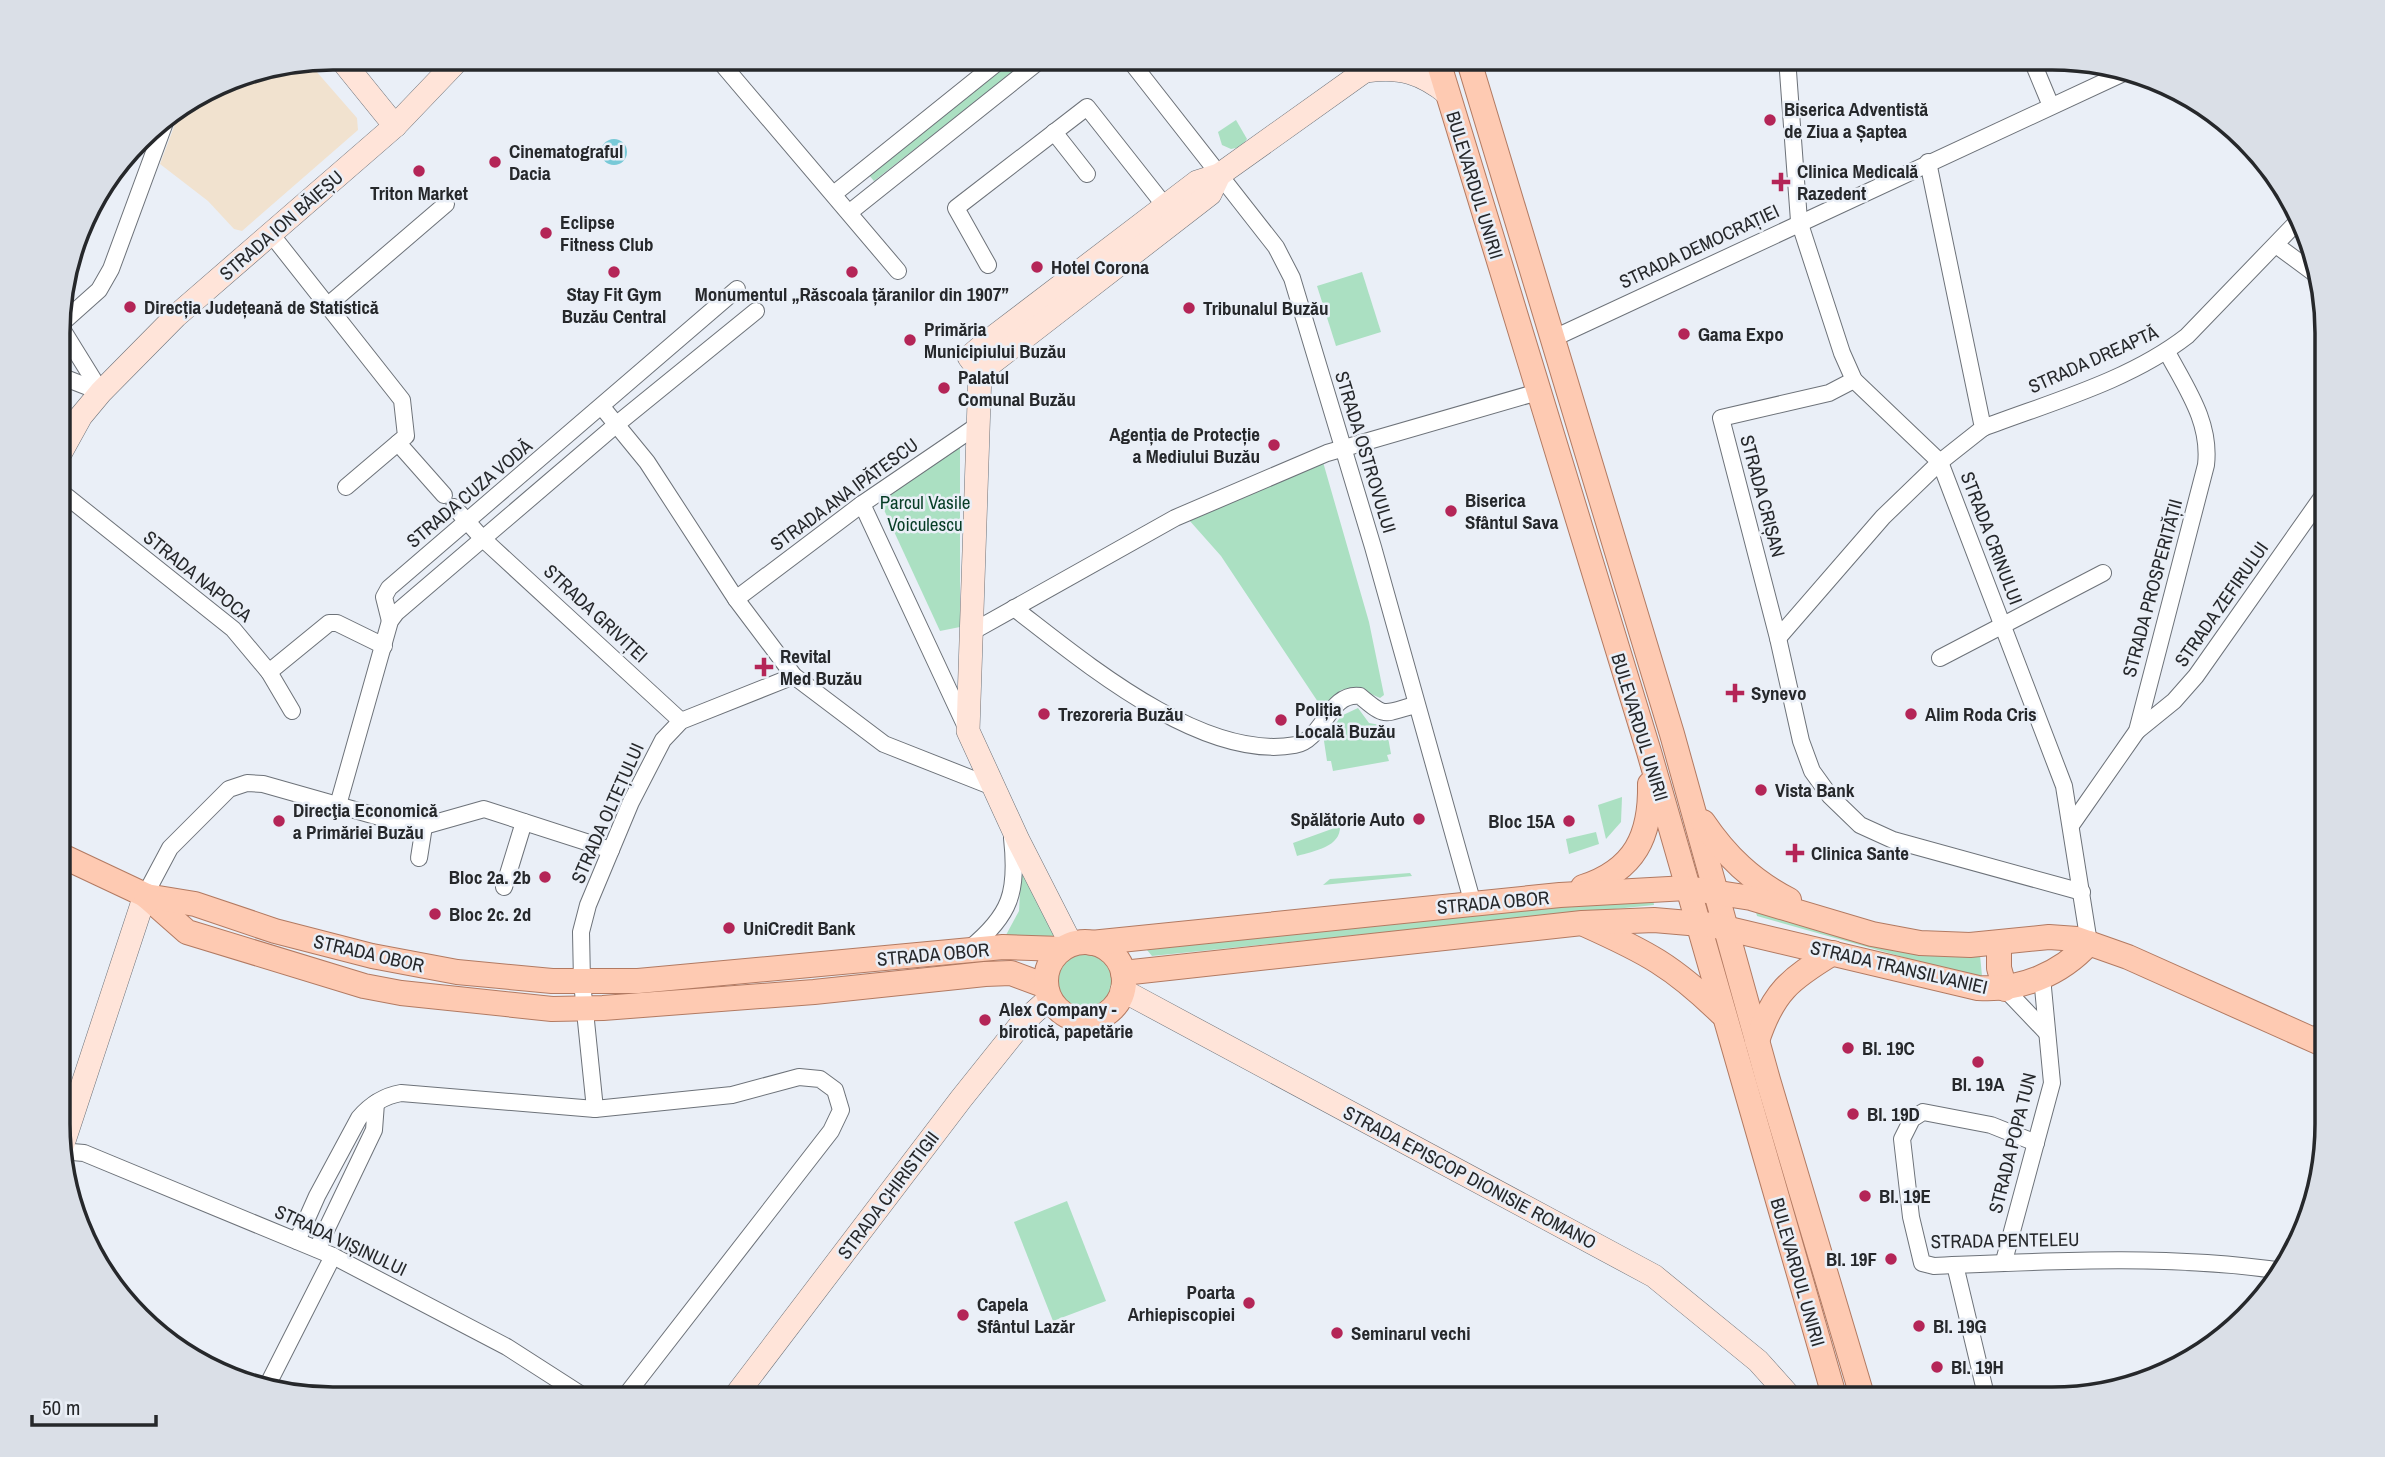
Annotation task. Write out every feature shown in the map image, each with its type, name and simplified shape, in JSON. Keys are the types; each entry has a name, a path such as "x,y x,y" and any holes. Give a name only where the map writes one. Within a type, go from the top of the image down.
{"main road":[{"name":"BULEVARDUL UNIRII","path":"1441,70 1649,752 1832,1387"},
{"name":"BULEVARDUL UNIRII","path":"1472,70 1693,808 1757,1041 1859,1387"},
{"path":"1560,895 1594,884 1617,871 1636,851 1649,818 1649,752"},
{"path":"1693,808 1714,839 1746,873 1779,895 1836,924"},
{"path":"70,860 145,895"},
{"name":"STRADA TRANSILVANIEI","path":"1560,895 1687,888 1716,891 1751,898 1836,924 1920,943 2000,943 2059,937 2089,943 2150,966 2315,1034"},
{"name":"STRADA OBOR","path":"145,895 195,904 275,931 372,956 457,972 582,982 638,981 1003,947 1075,945 1560,895"},
{"name":"STRADA OBOR","path":"145,895 187,932 364,986 464,1002 586,1009 814,992 1011,973 1048,992"},
{"name":"STRADA OBOR","path":"1123,981 1582,923 1654,920 1698,923"},
{"path":"1582,923 1639,948 1666,964 1723,1015"},
{"name":"STRADA TRANSILVANIEI","path":"1698,923 1726,927 1978,988 2005,989 2042,976 2069,961 2089,943"},
{"path":"2032,938 2042,976"},
{"path":"2000,943 1999,968 2005,989"},
{"path":"1075,945 1112,953 1123,981 1119,999 1106,1013 1086,1020 1065,1014 1048,992 1049,965 1075,945"},
{"path":"1757,1041 1766,1013 1783,987 1833,953"}],"street":[{"path":"350,70 396,126"},
{"name":"STRADA ION BĂIEȘU","path":"70,436 81,416 101,392 176,316 396,126 449,70"},
{"path":"727,70 835,193 898,271"},
{"path":"835,193 988,70"},
{"path":"850,212 1028,70"},
{"name":"STRADA OSTROVULUI","path":"1137,70 1276,247 1292,278 1473,904"},
{"path":"974,365 1165,206 1197,182 1219,175 1367,70"},
{"path":"1404,70 1431,80 1448,94"},
{"path":"1778,638 1883,517 1940,462 1854,380 1842,353 1799,221 1788,70"},
{"path":"2036,70 2051,106"},
{"name":"STRADA DEMOCRAȚIEI","path":"1554,338 1799,221 2114,77"},
{"path":"988,265 956,208 1087,107 1165,206"},
{"path":"1054,132 1087,174"},
{"path":"71,316 99,290 111,269 156,139"},
{"path":"1928,162 1983,428"},
{"path":"974,365 1210,194 1219,175"},
{"path":"327,306 446,204"},
{"name":"STRADA DREAPTĂ","path":"1983,428 2096,384 2167,352 2187,336 2292,227"},
{"path":"271,234 402,400 402,439 346,486"},
{"path":"2276,245 2307,268"},
{"name":"STRADA CUZA VODĂ","path":"338,805 390,621 385,593 737,289"},
{"path":"390,621 482,538 617,424 756,312"},
{"path":"70,342 101,392"},
{"name":"STRADA PROSPERITĂȚII","path":"2072,824 2137,731 2206,465 2208,443 2198,409 2167,352"},
{"path":"968,731 978,425 974,365"},
{"path":"70,380 101,392"},
{"name":"STRADA CRIȘAN","path":"1854,380 1829,393 1721,418 1778,638 1801,741 1812,771 1830,796 1860,825 1926,851 2082,892"},
{"path":"970,633 1175,518 1342,447 1538,392"},
{"path":"602,407 647,462 736,598 794,676 884,744 993,787"},
{"name":"STRADA ANA IPĂTESCU","path":"736,598 862,504 978,425"},
{"name":"STRADA CRINULUI","path":"1983,428 1940,462 2064,786 2089,943"},
{"name":"STRADA GRIVIȚEI","path":"402,439 449,501 482,538 681,721"},
{"name":"STRADA NAPOCA","path":"70,499 233,629 269,672 292,711"},
{"path":"862,504 1011,825 1075,945"},
{"name":"STRADA ZEFIRULUI","path":"2137,731 2174,701 2196,676 2315,507"},
{"path":"1940,658 2103,573"},
{"path":"1013,608 1150,706 1190,727 1230,739 1271,747 1296,745 1314,734 1340,702 1355,696 1360,696 1371,708 1386,713 1415,705"},
{"path":"269,672 333,623 384,646"},
{"name":"STRADA OLTEȚULUI","path":"586,1009 582,982 581,932 611,850 663,740 681,721 794,676"},
{"path":"70,1121 145,895 170,848 229,789 247,783 263,784 390,820 424,826 484,809 611,850"},
{"path":"504,887 524,822"},
{"path":"968,950 994,929 1011,898 1015,863 1011,825"},
{"path":"419,858 424,826"},
{"name":"STRADA POPA TUN","path":"2004,1261 2052,1083 2042,976"},
{"name":"STRADA EPISCOP DIONISIE ROMANO","path":"1123,981 1654,1276 1758,1361 1781,1387"},
{"path":"2005,989 2047,1033"},
{"name":"STRADA CHIRISTIGII","path":"742,1387 961,1099 1048,992"},
{"path":"586,1009 595,1109"},
{"path":"297,1241 317,1196 359,1118 376,1103 401,1093 595,1109 732,1095 799,1077 820,1079 835,1090 841,1110 831,1131 631,1387"},
{"path":"317,1249 374,1130 376,1103"},
{"name":"STRADA PENTELEU","path":"2036,1143 1979,1123 1923,1112 1912,1119 1902,1139 1919,1259 1927,1266 2004,1261 2173,1261 2271,1270"},
{"name":"STRADA VIȘINULUI","path":"72,1152 84,1153 333,1256 507,1347 569,1387"},
{"path":"270,1379 333,1256"},
{"path":"1955,1265 1984,1387"}],"shaded area":[{"path":"316,71 357,118 358,130 242,231 234,229 208,201 160,164 176,122 217,97 282,75"}],"green space":[{"path":"1002,70 1016,70 874,181 868,174"},
{"path":"1236,120 1247,139 1241,147 1231,149 1222,145 1218,132"},
{"path":"1362,272 1381,332 1336,346 1317,286"},
{"name":"Parcul Vasile Voiculescu","path":"960,447 960,627 940,631 879,499"},
{"path":"1323,462 1369,622 1384,695 1380,698 1355,687 1341,690 1322,708 1221,556 1189,520"},
{"path":"1358,708 1369,723 1386,726 1391,754 1387,755 1389,761 1333,771 1331,761 1327,761 1324,741 1341,716"},
{"path":"1622,797 1621,822 1606,839 1598,805"},
{"path":"1340,826 1336,839 1331,843 1297,856 1293,843"},
{"path":"1596,832 1599,844 1569,854 1566,839"},
{"path":"1024,871 1056,931 1055,938 1006,935 1019,911 1021,874"},
{"path":"1410,873 1412,876 1323,885 1330,879"},
{"path":"1653,899 1654,905 1152,956 1142,944"},
{"path":"1754,905 1980,955 1982,976 1967,975 1757,916"},
{"path":"1084,949 1096,951 1107,958 1114,969 1114,993 1107,1004 1096,1011 1084,1013 1072,1011 1061,1004 1054,993 1052,981 1054,969 1061,958 1072,951"},
{"path":"1067,1201 1106,1301 1053,1321 1014,1222"}],"water":[{"path":"614,139 623,143 627,152 623,161 614,165 605,161 601,152 605,143"}],"place":[{"name":"Biserica Adventistă de Ziua a Șaptea","path":"1770,120"},
{"name":"Cinematograful Dacia","path":"495,162"},
{"name":"Triton Market","path":"419,171"},
{"name":"Clinica Medicală Razedent","path":"1781,182"},
{"name":"Eclipse Fitness Club","path":"546,233"},
{"name":"Hotel Corona","path":"1037,267"},
{"name":"Stay Fit Gym Buzău Central","path":"614,272"},
{"name":"Monumentul „Răscoala țăranilor din 1907”","path":"852,272"},
{"name":"Direcția Județeană de Statistică","path":"130,307"},
{"name":"Tribunalul Buzău","path":"1189,308"},
{"name":"Gama Expo","path":"1684,334"},
{"name":"Primăria Municipiului Buzău","path":"910,340"},
{"name":"Palatul Comunal Buzău","path":"944,388"},
{"name":"Agenția de Protecție a Mediului Buzău","path":"1274,445"},
{"name":"Biserica Sfântul Sava","path":"1451,511"},
{"name":"Revital Med Buzău","path":"764,667"},
{"name":"Synevo","path":"1735,693"},
{"name":"Trezoreria Buzău","path":"1044,714"},
{"name":"Alim Roda Cris","path":"1911,714"},
{"name":"Poliția Locală Buzău","path":"1281,720"},
{"name":"Vista Bank","path":"1761,790"},
{"name":"Spălătorie Auto","path":"1419,819"},
{"name":"Direcţia Economică a Primăriei Buzău","path":"279,821"},
{"name":"Bloc 15A","path":"1569,821"},
{"name":"Clinica Sante","path":"1795,853"},
{"name":"Bloc 2a. 2b","path":"545,877"},
{"name":"Bloc 2c. 2d","path":"435,914"},
{"name":"UniCredit Bank","path":"729,928"},
{"name":"Alex Company - birotică, papetărie","path":"985,1020"},
{"name":"Bl. 19C","path":"1848,1048"},
{"name":"Bl. 19A","path":"1978,1062"},
{"name":"Bl. 19D","path":"1853,1114"},
{"name":"Bl. 19E","path":"1865,1196"},
{"name":"Bl. 19F","path":"1891,1259"},
{"name":"Poarta Arhiepiscopiei","path":"1249,1303"},
{"name":"Capela Sfântul Lazăr","path":"963,1315"},
{"name":"Bl. 19G","path":"1919,1326"},
{"name":"Seminarul vechi","path":"1337,1333"},
{"name":"Bl. 19H","path":"1937,1367"}]}
